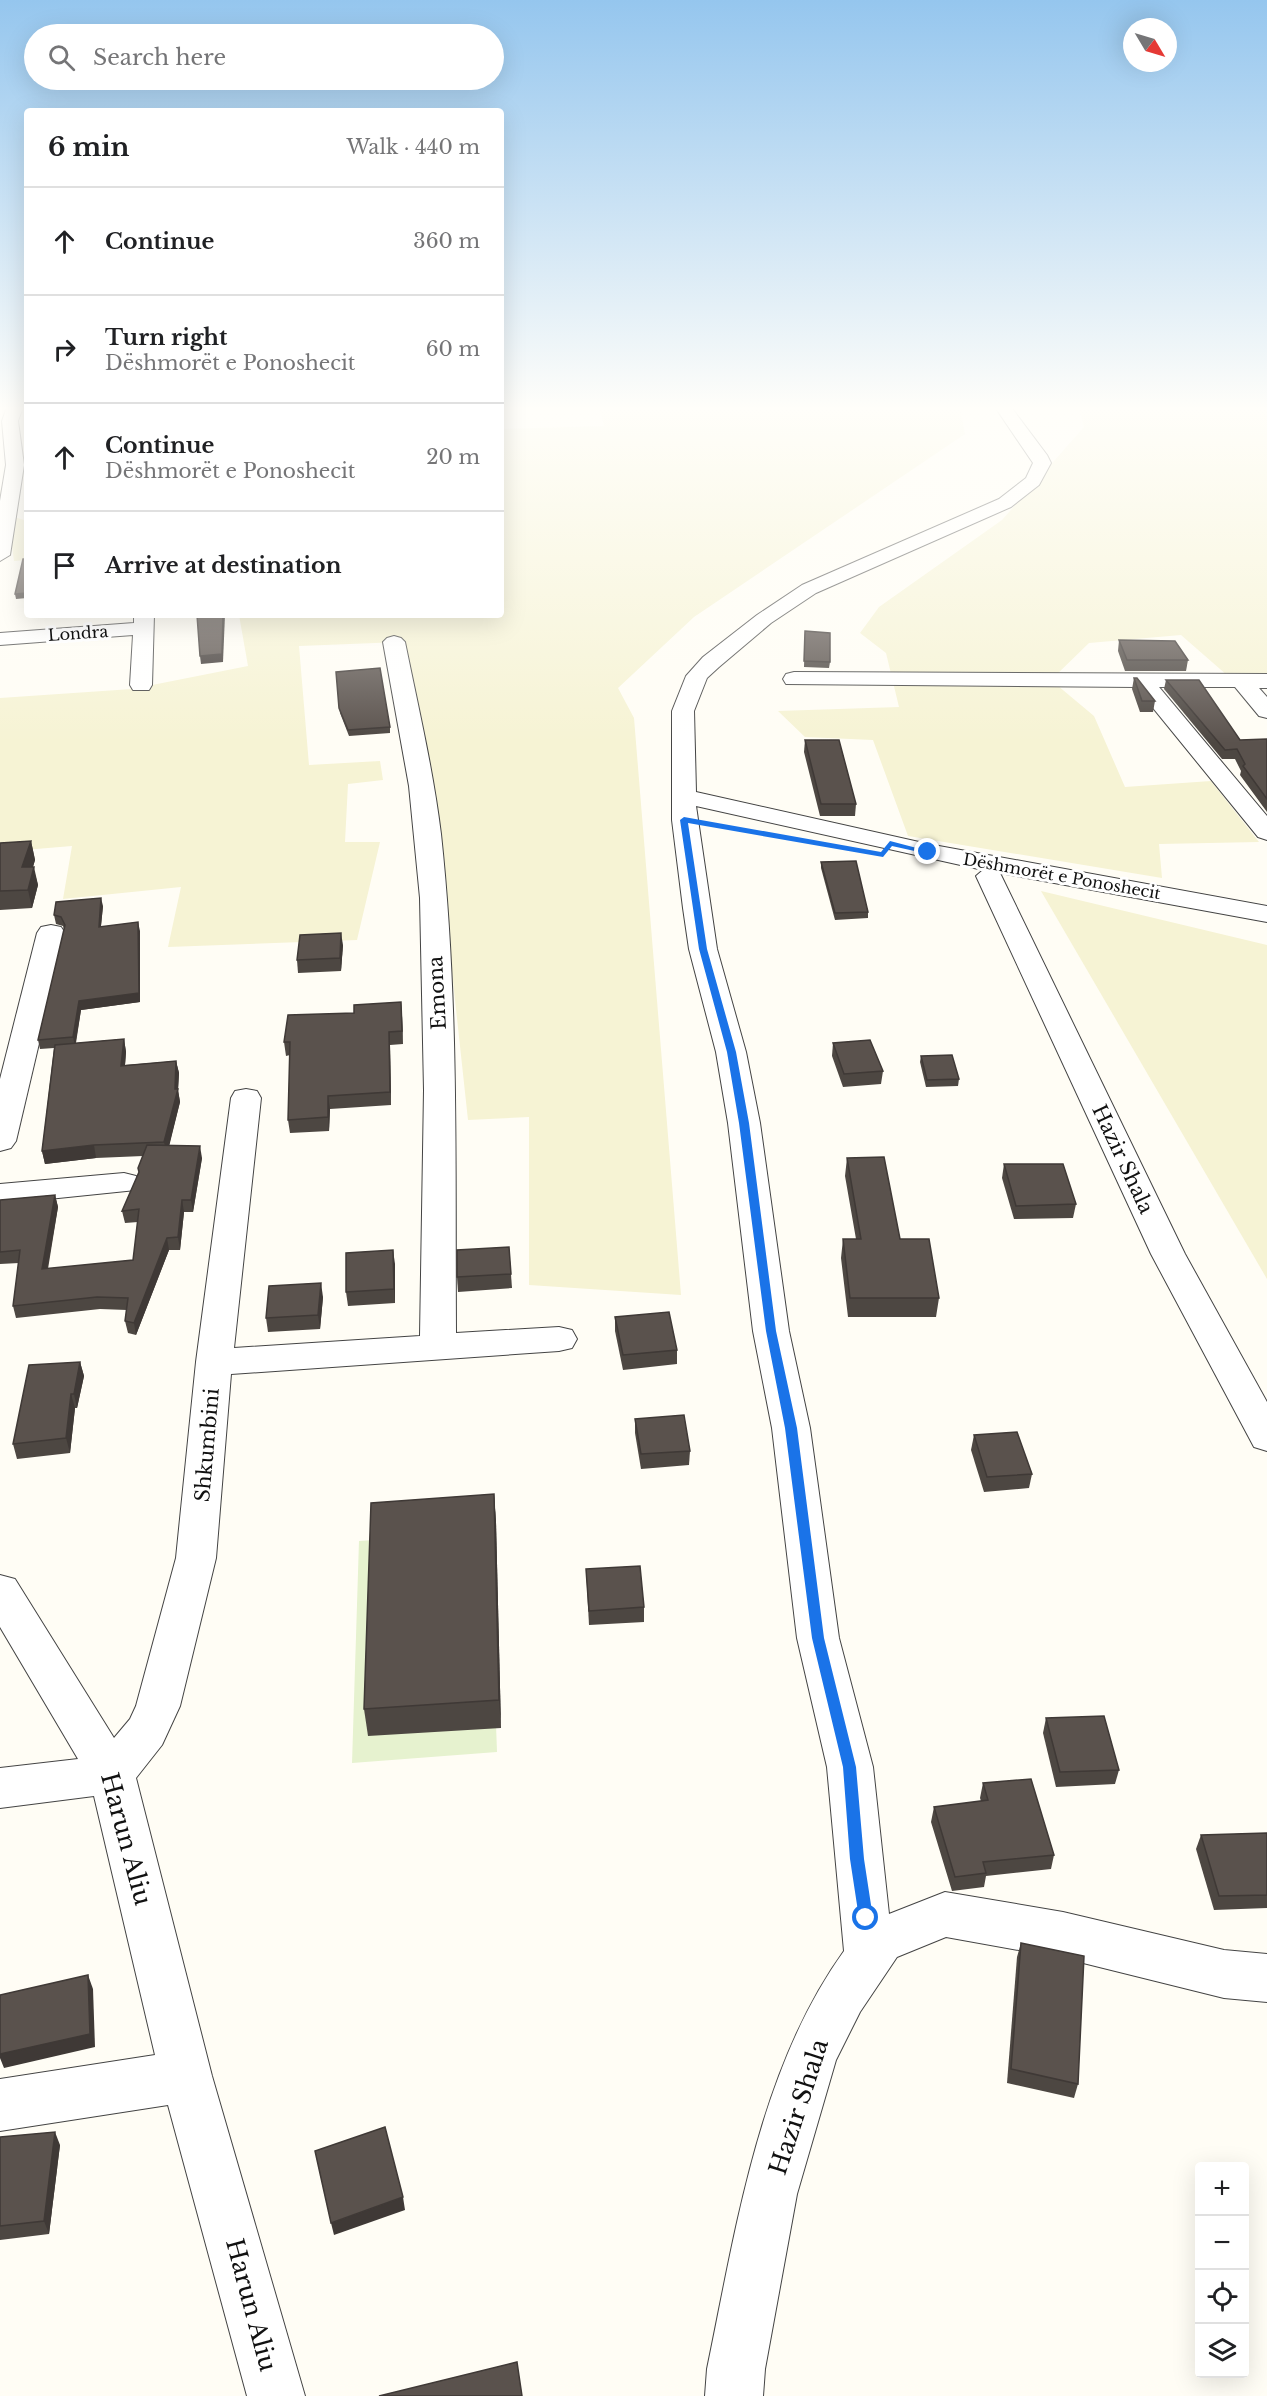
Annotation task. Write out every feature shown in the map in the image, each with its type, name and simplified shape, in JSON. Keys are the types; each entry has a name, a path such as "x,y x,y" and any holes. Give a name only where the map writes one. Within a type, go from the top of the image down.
{"street":[{"path":"0,555 8,519"},
{"path":"869,1956 850,1767 818,1638 791,1428 771,1331 744,1123 731,1052 703,949 683,808 683,711 697,676 764,619 809,589 967,519"},
{"path":"141,685 144,621"},
{"name":"Londra","path":"0,639 144,621"},
{"name":"Emona","path":"394,642 427,833 434,928 439,1043 438,1347"},
{"path":"794,679 1267,681"},
{"path":"1143,682 1267,832"},
{"path":"1242,682 1267,711"},
{"name":"Dëshmorët e Ponoshecit","path":"683,808 886,849 1267,914"},
{"name":"Dëshmorët e Ponoshecit","path":"886,849 988,876 1267,929"},
{"name":"Hazir Shala","path":"988,876 1168,1254 1267,1437"},
{"path":"0,1141 51,933"},
{"name":"Shkumbini","path":"112,1774 146,1732 158,1706 196,1558 214,1362 246,1098"},
{"path":"0,1194 124,1183"},
{"path":"214,1362 559,1339"},
{"name":"Harun Aliu","path":"0,1591 112,1774 186,2076 276,2396"},
{"path":"0,1788 112,1774"},
{"name":"Hazir Shala","path":"734,2396 736,2369 770,2194 812,2053 842,1995 880,1941 945,1914 1063,1935 1224,1974 1267,1978"},
{"path":"0,2105 186,2076"}],"shaded area":[{"path":"8,519 20,519 24,520 24,560 14,561"},
{"path":"504,519 839,519 694,617 618,688 634,718 681,1295 529,1285 529,1117 468,1120 447,926 401,642 299,646 309,765 380,761 383,780 348,784 345,842 380,842 357,940 168,947 181,887 63,899 72,846 0,852 0,698 132,689 248,666 240,618 504,618"},
{"path":"1267,519 1267,675 1228,676 1181,635 1089,643 1051,680 1094,716 1125,787 1211,781 1259,842 1159,844 1162,878 908,836 873,740 805,737 778,711 899,707 886,653 860,633 879,607 1002,520"},
{"path":"1041,891 1267,945 1267,1279"}],"green space":[{"path":"489,1532 497,1752 352,1763 359,1541"}],"building":[{"path":"23,559 24,559 24,593 15,594"},
{"path":"197,618 223,618 222,654 200,656"},
{"path":"805,631 830,633 830,662 804,661"},
{"path":"1119,640 1175,641 1188,660 1127,660"},
{"path":"380,668 390,727 348,730 339,708 336,672"},
{"path":"1134,678 1137,678 1155,701 1142,701"},
{"path":"1166,680 1199,680 1240,740 1267,739 1267,799 1243,766 1245,764 1237,749 1225,750"},
{"path":"805,740 839,740 856,804 821,804"},
{"path":"31,841 22,867 34,867 28,890 0,891 0,843"},
{"path":"856,861 868,912 835,913 821,862"},
{"path":"101,898 99,927 138,922 139,993 79,1001 73,1037 38,1040 65,925 61,917 54,915 56,902"},
{"path":"341,933 340,958 297,960 300,935"},
{"path":"401,1002 402,1031 389,1032 390,1092 328,1096 328,1117 288,1120 290,1042 284,1042 288,1015 354,1013 354,1005"},
{"path":"124,1039 121,1066 176,1061 175,1089 178,1089 164,1142 94,1145 42,1151 55,1045"},
{"path":"870,1040 883,1071 844,1074 833,1043"},
{"path":"952,1055 959,1079 927,1080 921,1056"},
{"path":"147,1145 200,1146 191,1200 182,1200 178,1237 167,1238 134,1323 125,1321 128,1298 97,1297 13,1306 20,1250 0,1252 0,1200 55,1195 42,1269 133,1260 139,1209 122,1211 139,1172 138,1168"},
{"path":"884,1157 900,1239 929,1239 939,1298 850,1298 843,1239 861,1239 847,1158"},
{"path":"1004,1164 1063,1164 1076,1204 1016,1206"},
{"path":"509,1247 511,1274 457,1277 457,1250"},
{"path":"393,1250 394,1289 346,1292 346,1253"},
{"path":"321,1283 318,1315 266,1318 269,1286"},
{"path":"669,1312 677,1350 623,1355 615,1317"},
{"path":"80,1362 74,1394 71,1394 66,1438 13,1444 29,1365"},
{"path":"684,1415 690,1451 641,1454 635,1419"},
{"path":"1017,1432 1032,1474 987,1477 974,1435"},
{"path":"494,1494 499,1700 364,1709 371,1503"},
{"path":"640,1566 644,1607 589,1611 586,1569"},
{"path":"1104,1716 1119,1770 1060,1772 1046,1718"},
{"path":"1031,1779 1054,1855 983,1862 986,1873 955,1877 934,1807 988,1800 983,1783"},
{"path":"1267,1833 1267,1895 1219,1896 1201,1835"},
{"path":"1021,1943 1084,1956 1078,2084 1011,2069"},
{"path":"88,1975 90,2034 0,2054 0,1995"},
{"path":"385,2127 403,2197 331,2223 315,2151"},
{"path":"55,2132 44,2221 0,2226 0,2137"},
{"path":"517,2362 522,2396 379,2396"}],"route":[{"path":"866,1918 857,1859 850,1767 818,1638 791,1428 771,1331 744,1123 731,1052 703,949 684,820 803,839 883,855 890,843 928,852"}]}
